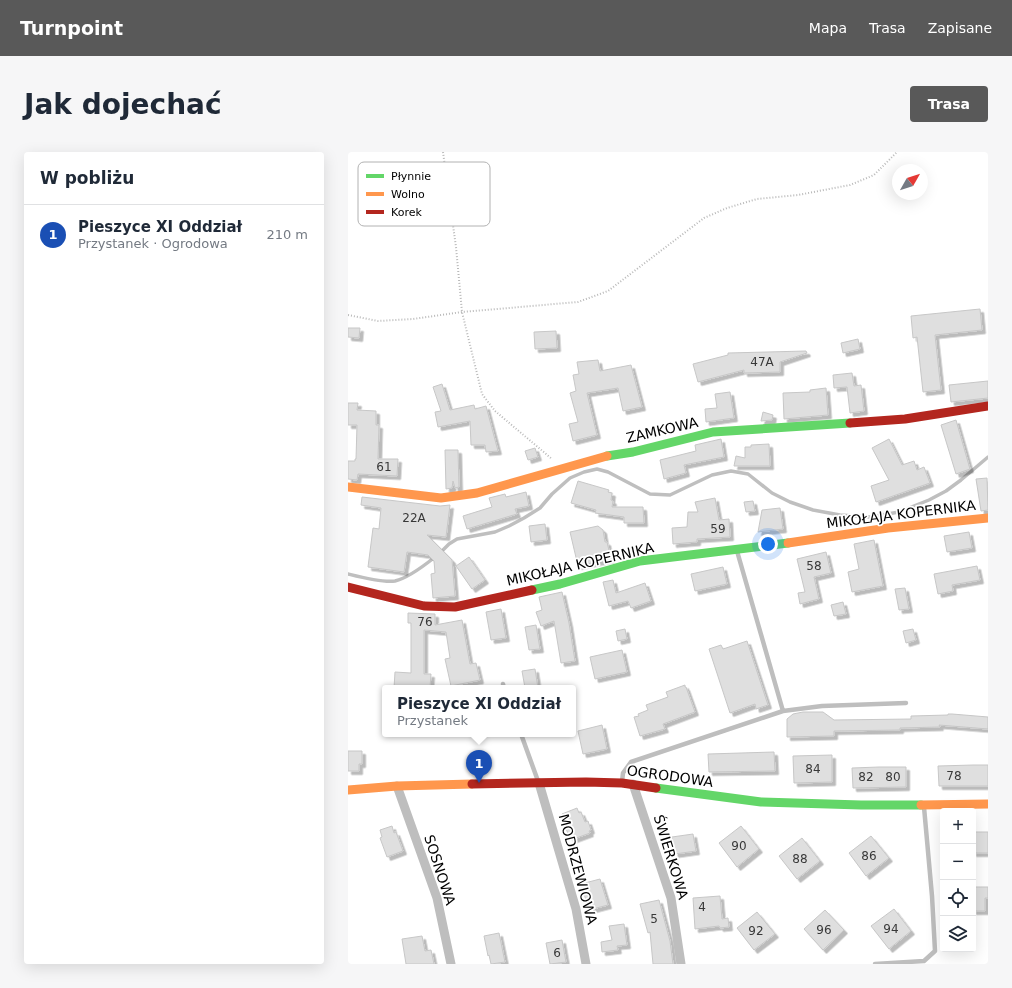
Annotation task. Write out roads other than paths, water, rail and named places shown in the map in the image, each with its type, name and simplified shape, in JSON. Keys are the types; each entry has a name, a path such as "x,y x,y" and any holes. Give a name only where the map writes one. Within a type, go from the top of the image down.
{"street":[{"name":"ZAMKOWA","path":"348,487 441,498 477,493 612,455 633,452 713,432 905,419 988,406"},
{"name":"MIKOŁAJA KOPERNIKA","path":"348,587 424,606 455,607 560,584 640,561 737,550 888,528 988,518"},
{"name":"MODRZEWIOWA","path":"539,783 576,909 586,964"},
{"name":"OGRODOWA","path":"348,790 397,786 622,783 761,802 924,805 988,804"},
{"name":"ŚWIERKOWA","path":"633,784 671,898 681,964"},
{"name":"SOSNOWA","path":"397,786 437,898 451,964"}],"lane":[{"path":"737,550 783,711"},
{"path":"622,783 623,773 631,762 783,711 822,706 906,703"},
{"path":"522,737 539,783"},
{"path":"874,964 924,961 935,951 924,805"}],"waterway":[{"path":"440,553 449,544 457,539 495,532 524,518 540,508 552,494 570,478 584,472 597,469 608,472 650,494 670,495 712,475 731,471 748,474 772,493 790,502 813,510 840,515 870,517 899,512 929,500 946,491 988,457"},
{"path":"348,574 378,580 395,581 411,574 435,557"}],"place":[{"name":"Pieszyce XI Oddział","path":"479,783"}]}
